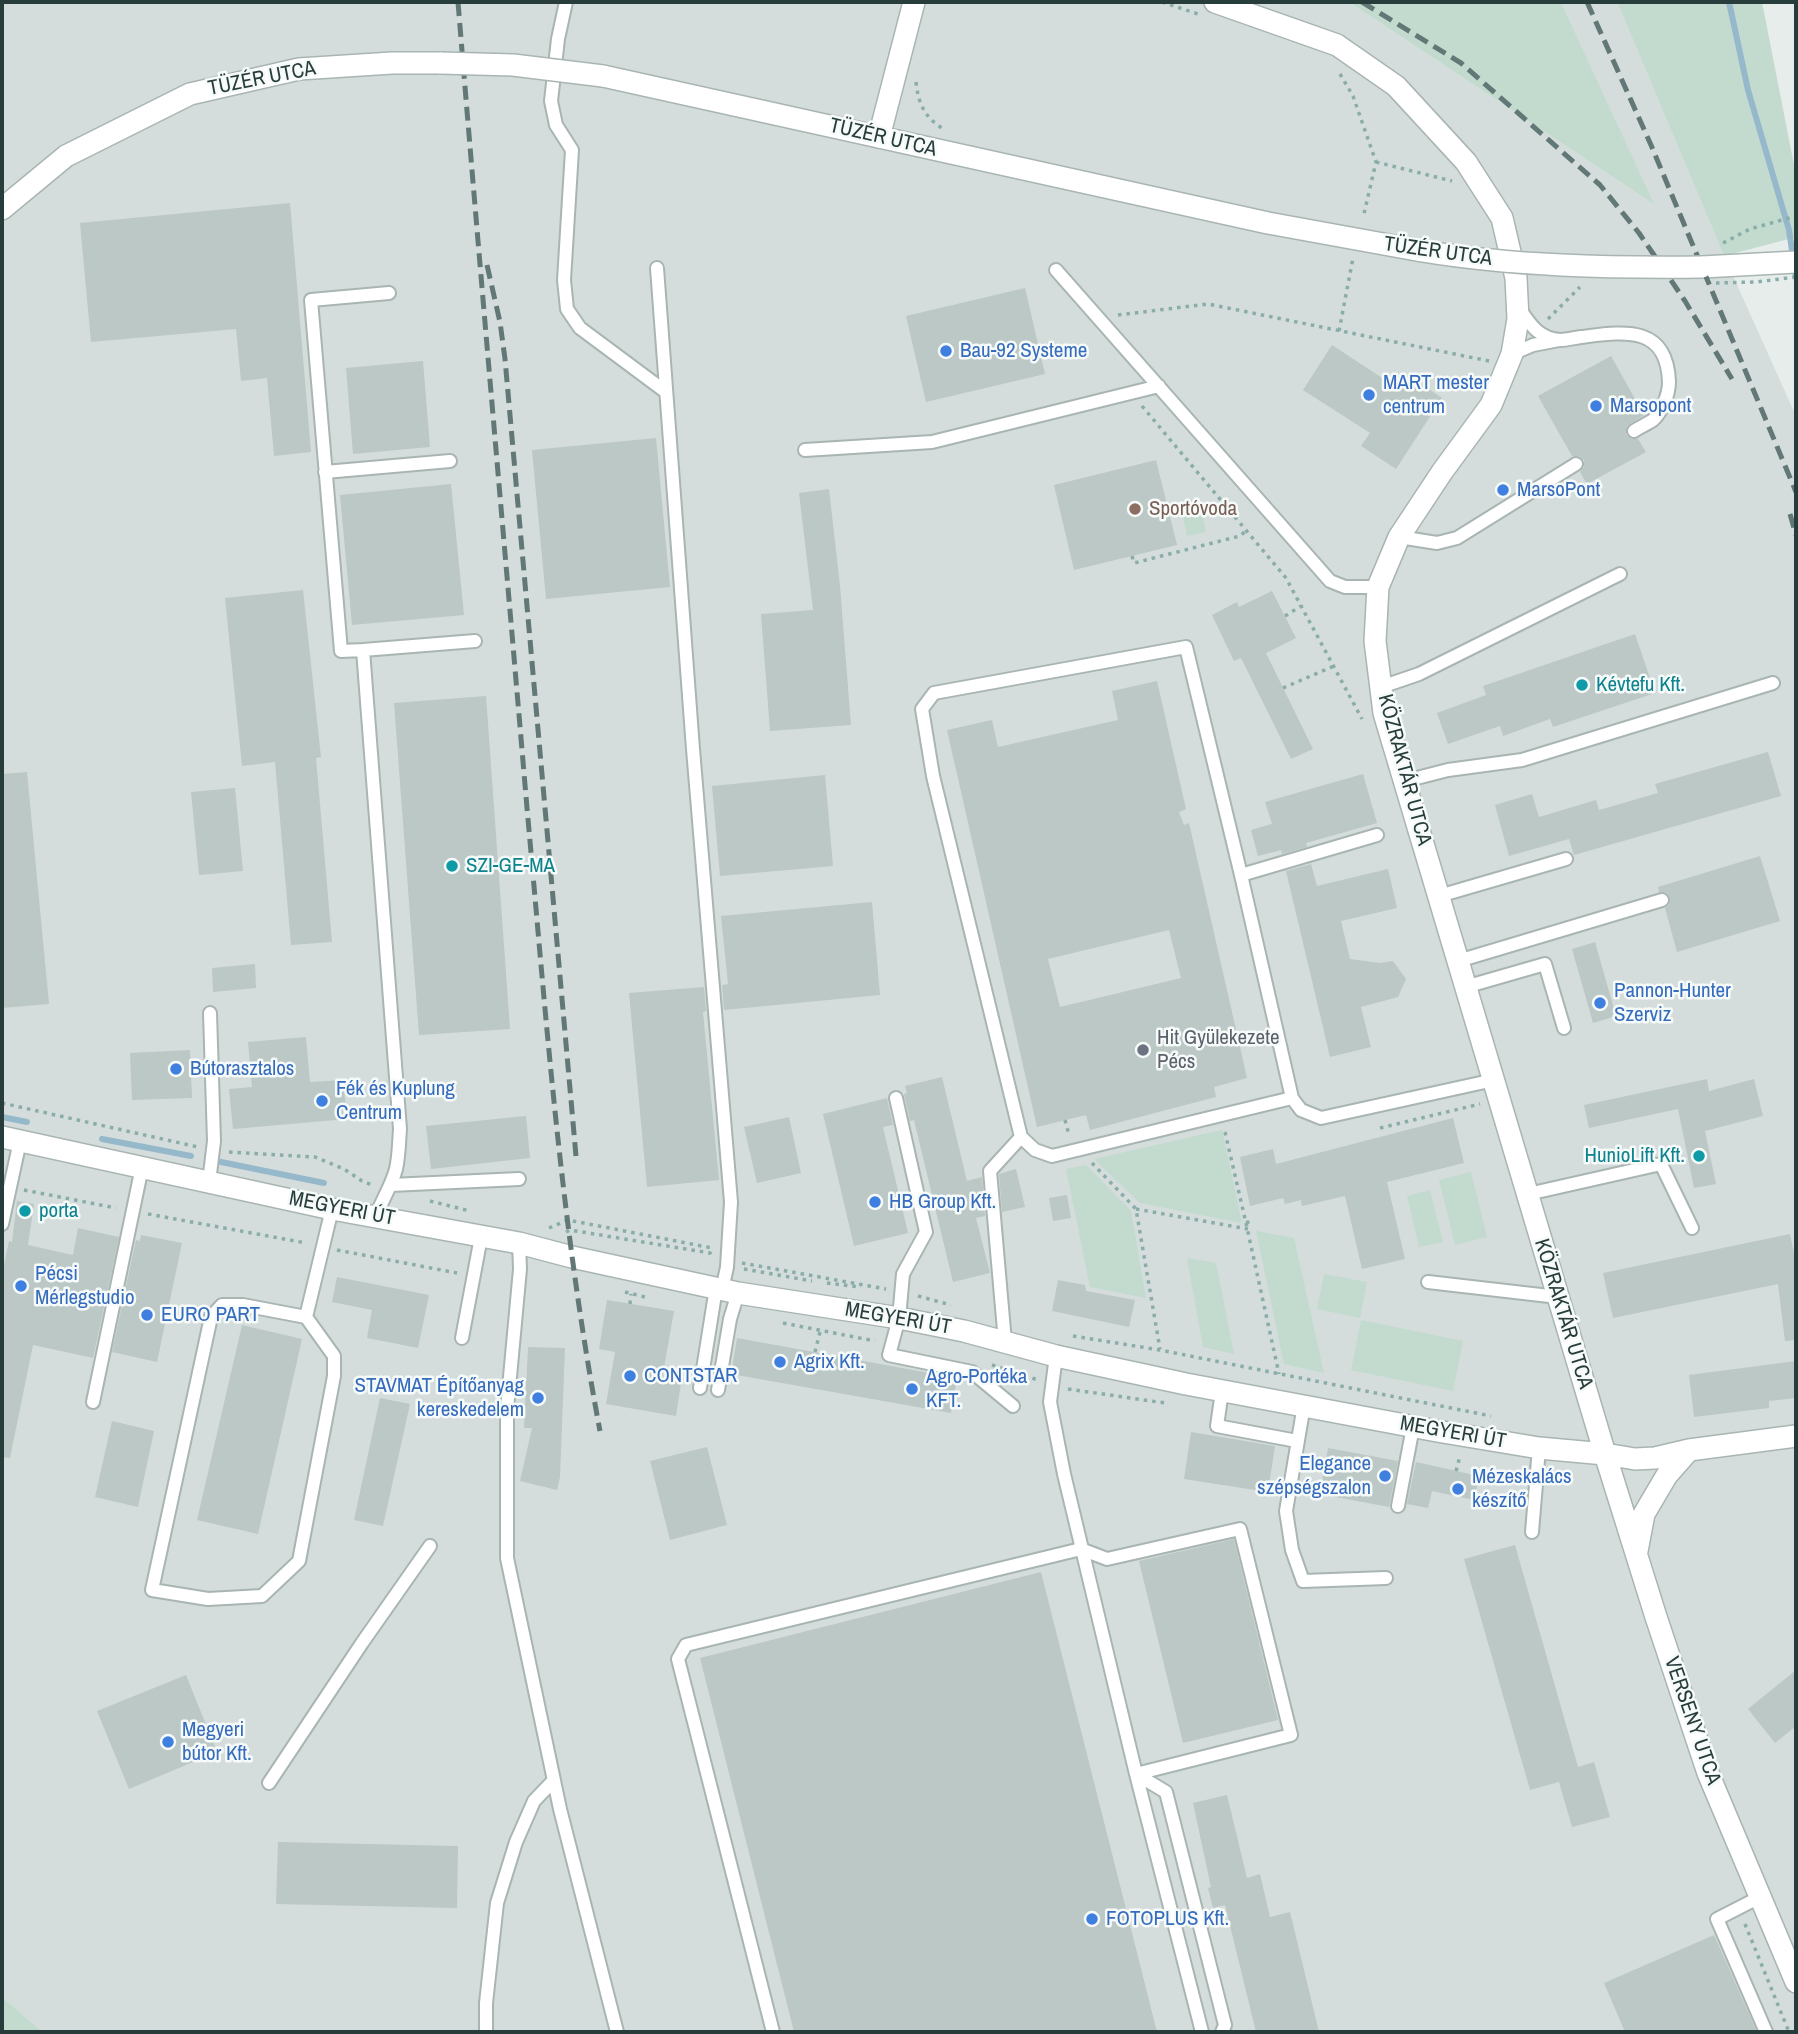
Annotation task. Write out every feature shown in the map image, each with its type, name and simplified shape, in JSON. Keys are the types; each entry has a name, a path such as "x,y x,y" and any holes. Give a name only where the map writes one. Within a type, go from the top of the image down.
{"street":[{"path":"879,137 914,2"},
{"name":"KÖZRAKTÁR UTCA","path":"1208,8 1337,45 1395,86 1466,162 1502,218 1516,278 1518,319 1509,360 1491,405 1441,472 1399,537 1378,587 1375,641 1384,713 1458,961 1484,1082 1528,1194 1605,1454"},
{"name":"TÜZÉR UTCA","path":"2,209 66,156 190,94 299,68 441,63 513,65 636,82 1268,223 1470,259 1627,268 1796,262"},
{"name":"MEGYERI ÚT","path":"11,1139 332,1209 519,1243 725,1290 964,1331 1056,1356 1222,1391 1539,1448 1634,1459 1796,1436"},
{"path":"1636,1556 1644,1514 1667,1475 1689,1450"},
{"name":"VERSENY UTCA","path":"1605,1454 1708,1773 1796,1982"}],"lane":[{"path":"566,2 558,39 551,101 556,125 572,150 564,280 567,309 580,328 666,392"},
{"path":"657,268 692,749 731,1202 725,1290 700,1388"},
{"path":"1056,270 1331,581 1345,587 1378,587"},
{"path":"389,293 311,300 341,651 475,641"},
{"path":"1517,305 1536,332 1559,340"},
{"path":"1509,360 1533,345 1559,340 1625,332 1647,338 1658,346 1667,366 1669,386 1664,404 1654,419 1634,431"},
{"path":"805,450 932,442 1159,386"},
{"path":"326,472 450,461"},
{"path":"1399,537 1437,543 1457,538 1576,464"},
{"path":"1381,687 1419,674 1620,574"},
{"path":"1292,1098 1052,1156 1035,1150 1021,1136 933,776 922,709 934,693 1186,647 1292,1098 1301,1110 1321,1118 1484,1082"},
{"path":"363,650 400,1129 397,1167 376,1216"},
{"path":"1405,781 1448,770 1522,761 1773,683"},
{"path":"1241,875 1377,835"},
{"path":"1439,896 1566,859"},
{"path":"1458,961 1662,900"},
{"path":"1465,987 1545,964 1564,1028"},
{"path":"209,1182 214,1141 210,1013"},
{"path":"1457,1074 1461,1087"},
{"path":"896,1098 926,1232 903,1274 899,1318 888,1356 972,1372 1013,1406"},
{"path":"1005,1342 989,1171 1021,1136"},
{"path":"2,1224 9,1187 11,1139"},
{"path":"1528,1194 1661,1164 1692,1228"},
{"path":"93,1402 142,1167"},
{"path":"391,1185 519,1179"},
{"path":"306,1317 243,1305 222,1306 211,1317 152,1590 208,1599 262,1597 299,1561 334,1377 334,1356 306,1317 332,1209"},
{"path":"462,1338 481,1237"},
{"path":"519,1243 520,1269 507,1409 507,1558 554,1780 617,2032"},
{"path":"1428,1282 1558,1297"},
{"path":"718,1390 730,1319 725,1290"},
{"path":"1056,1356 1050,1402 1080,1549 1202,2032"},
{"path":"1222,1391 1217,1426 1297,1441"},
{"path":"1304,1405 1286,1511 1292,1550 1303,1581 1386,1578"},
{"path":"1398,1506 1413,1427"},
{"path":"1532,1532 1539,1448"},
{"path":"773,2032 678,1659 687,1645 1080,1549 1107,1559 1240,1529 1291,1735 1136,1774"},
{"path":"269,1783 430,1546"},
{"path":"1136,1774 1166,1792 1225,2025 1222,2032"},
{"path":"486,2032 486,2003 497,1903 516,1842 534,1801 554,1780"},
{"path":"1760,1897 1717,1919 1766,2032"}],"path":[{"path":"1161,2 1208,8"},
{"path":"1337,68 1353,96 1376,162 1363,219"},
{"path":"916,74 918,98 931,121 949,132 945,152"},
{"path":"1376,162 1464,184"},
{"path":"1750,229 1796,216"},
{"path":"1339,331 1354,255"},
{"path":"1098,317 1208,304 1339,331 1509,360"},
{"path":"1131,393 1286,578 1365,726"},
{"path":"1132,556 1134,562 1240,536 1247,530"},
{"path":"1284,616 1301,606"},
{"path":"1283,688 1334,666"},
{"path":"1380,1128 1481,1104 1484,1082"},
{"path":"1222,1116 1279,1374"},
{"path":"1089,1160 1136,1209 1160,1350"},
{"path":"9,1187 475,1277"},
{"path":"427,1200 481,1213"},
{"path":"1136,1209 1248,1229"},
{"path":"548,1229 568,1220 717,1249 727,1264"},
{"path":"1246,1223 1254,1220"},
{"path":"562,1234 570,1230 598,1237 710,1254 727,1264 824,1283 901,1292 954,1306"},
{"path":"630,1304 631,1294"},
{"path":"816,1352 820,1332"},
{"path":"1069,1335 1160,1350 1502,1419"},
{"path":"986,1363 1073,1391"},
{"path":"1456,1471 1461,1449"}],"shaded area":[{"path":"2,2 1349,2 1653,203 1561,2 1617,2 1724,256 1796,416 1796,2032 43,2032 2,1997"}],"green space":[{"path":"1349,2 1561,2 1654,204"},
{"path":"1617,2 1762,2 1796,175 1796,237 1724,256"},
{"path":"1199,498 1206,532 1187,536 1180,502"},
{"path":"1222,1130 1242,1223 1140,1203 1094,1159"},
{"path":"1086,1165 1131,1211 1146,1298 1090,1287 1066,1169"},
{"path":"1471,1172 1487,1237 1455,1245 1439,1180"},
{"path":"1430,1190 1443,1242 1419,1247 1407,1196"},
{"path":"1256,1231 1294,1238 1324,1373 1284,1364"},
{"path":"1187,1258 1216,1263 1234,1354 1203,1347"},
{"path":"1324,1274 1367,1282 1360,1318 1317,1309"},
{"path":"1361,1320 1463,1341 1453,1391 1351,1370"},
{"path":"2,1997 43,2032 2,2032"}],"building":[{"path":"290,203 311,452 274,456 267,378 241,381 236,329 91,342 80,223"},
{"path":"1025,288 1045,374 926,402 906,316"},
{"path":"1332,345 1399,389 1408,375 1442,398 1396,469 1361,446 1370,433 1303,390"},
{"path":"1611,356 1644,415 1627,426 1626,435 1631,439 1638,439 1646,452 1587,484 1580,472 1584,467 1584,460 1579,456 1572,456 1538,396"},
{"path":"423,361 430,447 353,454 346,368"},
{"path":"656,438 670,587 546,599 532,450"},
{"path":"1156,460 1177,545 1074,570 1054,485"},
{"path":"451,484 464,615 352,625 340,495"},
{"path":"829,489 851,725 770,731 761,614 813,610 799,493"},
{"path":"303,590 321,757 316,758 332,942 291,945 275,762 242,766 225,598"},
{"path":"1272,591 1296,638 1266,653 1313,749 1291,759 1241,658 1234,661 1212,615 1237,602 1239,607"},
{"name":"Kévtefu Kft.","path":"1635,634 1655,693 1553,727 1550,719 1503,736 1500,726 1448,744 1437,713 1486,695 1483,686"},
{"path":"1157,681 1186,809 1179,812 1184,825 1189,823 1247,1078 1214,1087 1216,1097 1090,1130 1086,1115 1037,1127 947,730 992,720 998,747 1118,720 1112,691","holes":["1169,930 1181,978 1060,1007 1048,959"]},
{"name":"SZI-GE-MA","path":"486,696 510,1029 419,1035 394,703"},
{"path":"1768,752 1781,796 1574,855 1569,839 1509,856 1495,805 1532,794 1539,817 1596,800 1599,810 1658,793 1655,784"},
{"path":"27,772 49,1004 2,1008 2,774"},
{"path":"1363,774 1377,823 1306,843 1307,847 1282,854 1281,850 1258,856 1251,830 1272,824 1265,802"},
{"path":"825,775 833,866 720,876 712,786"},
{"path":"235,788 243,871 199,875 191,792"},
{"path":"1760,856 1780,921 1677,952 1665,908 1669,905 1670,898 1667,893 1659,892 1658,887"},
{"path":"1311,864 1317,886 1388,869 1397,908 1341,921 1350,959 1380,963 1393,961 1406,979 1398,997 1361,1007 1371,1047 1330,1057 1286,871"},
{"path":"872,902 880,995 724,1010 722,985 728,984 721,916"},
{"path":"1595,942 1616,1016 1593,1023 1572,949"},
{"path":"255,964 256,988 213,992 212,968"},
{"path":"704,987 706,1011 703,1012 719,1180 647,1187 629,993"},
{"path":"306,1037 310,1082 343,1080 347,1119 233,1129 229,1089 252,1087 248,1042"},
{"path":"190,1050 192,1098 132,1100 130,1053"},
{"path":"942,1077 967,1181 982,1177 985,1216 976,1218 990,1273 953,1282 914,1120 910,1121 904,1094 907,1093 905,1086"},
{"name":"HunioLift Kft.","path":"1707,1079 1709,1091 1754,1079 1763,1116 1705,1131 1716,1184 1694,1188 1678,1109 1589,1128 1584,1105"},
{"path":"887,1098 893,1125 883,1127 908,1233 854,1246 823,1114"},
{"path":"526,1116 530,1158 431,1169 426,1126"},
{"path":"789,1117 801,1173 757,1183 744,1127"},
{"path":"1453,1118 1464,1163 1387,1182 1405,1259 1362,1269 1345,1196 1302,1206 1301,1200 1285,1204 1283,1198 1250,1206 1240,1157 1273,1149 1276,1164"},
{"path":"1016,1169 1025,1207 1002,1212 999,1174"},
{"path":"1067,1195 1071,1218 1053,1221 1049,1198"},
{"path":"17,1201 34,1204 28,1245 73,1255 78,1228 119,1237 93,1358 33,1345 10,1458 2,1457 2,1274 9,1241 12,1242"},
{"path":"1790,1234 1796,1263 1796,1340 1785,1341 1778,1284 1613,1318 1603,1273"},
{"path":"141,1235 182,1243 157,1362 112,1352 136,1240 140,1241"},
{"path":"337,1277 429,1295 418,1348 367,1338 372,1310 332,1302"},
{"path":"1058,1280 1085,1285 1086,1291 1135,1300 1129,1327 1052,1311"},
{"path":"607,1300 674,1311 662,1379 681,1383 676,1416 606,1404 615,1352 599,1349"},
{"path":"242,1325 302,1339 258,1534 197,1520"},
{"path":"737,1338 957,1378 951,1413 731,1374"},
{"path":"528,1347 565,1348 560,1477 557,1490 520,1481 532,1428 524,1428"},
{"path":"1796,1361 1796,1398 1769,1401 1769,1408 1694,1417 1689,1375"},
{"path":"380,1398 410,1404 383,1526 354,1520"},
{"path":"112,1421 154,1431 138,1507 95,1497"},
{"path":"1191,1432 1275,1446 1268,1492 1184,1479"},
{"path":"707,1447 727,1525 670,1540 650,1461"},
{"path":"1328,1448 1398,1461 1389,1507 1320,1494"},
{"path":"1416,1462 1479,1476 1474,1500 1432,1491 1428,1508 1407,1504"},
{"path":"1234,1539 1278,1720 1183,1743 1139,1561"},
{"path":"1515,1545 1578,1767 1594,1762 1610,1817 1572,1827 1559,1782 1530,1790 1464,1559"},
{"path":"1041,1572 1157,2032 794,2032 700,1658"},
{"path":"1796,1670 1796,1726 1775,1743 1748,1709"},
{"path":"186,1675 217,1752 129,1789 97,1711"},
{"path":"1227,1795 1247,1878 1260,1874 1270,1917 1290,1912 1319,2032 1256,2032 1225,1905 1213,1908 1193,1803"},
{"path":"278,1842 458,1846 457,1908 276,1904"},
{"path":"1714,1935 1757,2032 1625,2032 1604,1983"}],"waterway":[{"path":"1729,2 1748,90 1789,230 1796,277"},
{"path":"2,1117 27,1122"},
{"path":"102,1139 191,1156"},
{"path":"221,1162 324,1183"}],"railway":[{"path":"458,2 548,1042 575,1276 600,1431"},
{"path":"1362,2 1461,63 1600,185 1654,255 1732,379"},
{"path":"1587,2 1651,145 1796,492"},
{"path":"487,265 505,359 576,1156"},
{"path":"1790,514 1796,535"}],"place":[{"name":"Bau-92 Systeme","path":"946,351"},
{"name":"MART mester centrum","path":"1369,395"},
{"name":"Marsopont","path":"1596,406"},
{"name":"MarsoPont","path":"1503,490"},
{"name":"Sportóvoda","path":"1135,509"},
{"name":"Kévtefu Kft.","path":"1582,685"},
{"name":"SZI-GE-MA","path":"452,866"},
{"name":"Pannon-Hunter Szerviz","path":"1600,1003"},
{"name":"Hit Gyülekezete Pécs","path":"1143,1050"},
{"name":"Bútorasztalos","path":"176,1069"},
{"name":"Fék és Kuplung Centrum","path":"322,1101"},
{"name":"HunioLift Kft.","path":"1699,1156"},
{"name":"HB Group Kft.","path":"875,1202"},
{"name":"porta","path":"25,1211"},
{"name":"Pécsi Mérlegstudio","path":"21,1286"},
{"name":"EURO PART","path":"147,1315"},
{"name":"Agrix Kft.","path":"780,1362"},
{"name":"CONTSTAR","path":"630,1376"},
{"name":"Agro-Portéka KFT.","path":"912,1389"},
{"name":"STAVMAT Építőanyag kereskedelem","path":"538,1398"},
{"name":"Elegance szépségszalon","path":"1385,1476"},
{"name":"Mézeskalács készítő","path":"1458,1489"},
{"name":"Megyeri bútor Kft.","path":"168,1742"},
{"name":"FOTOPLUS Kft.","path":"1092,1919"}]}
